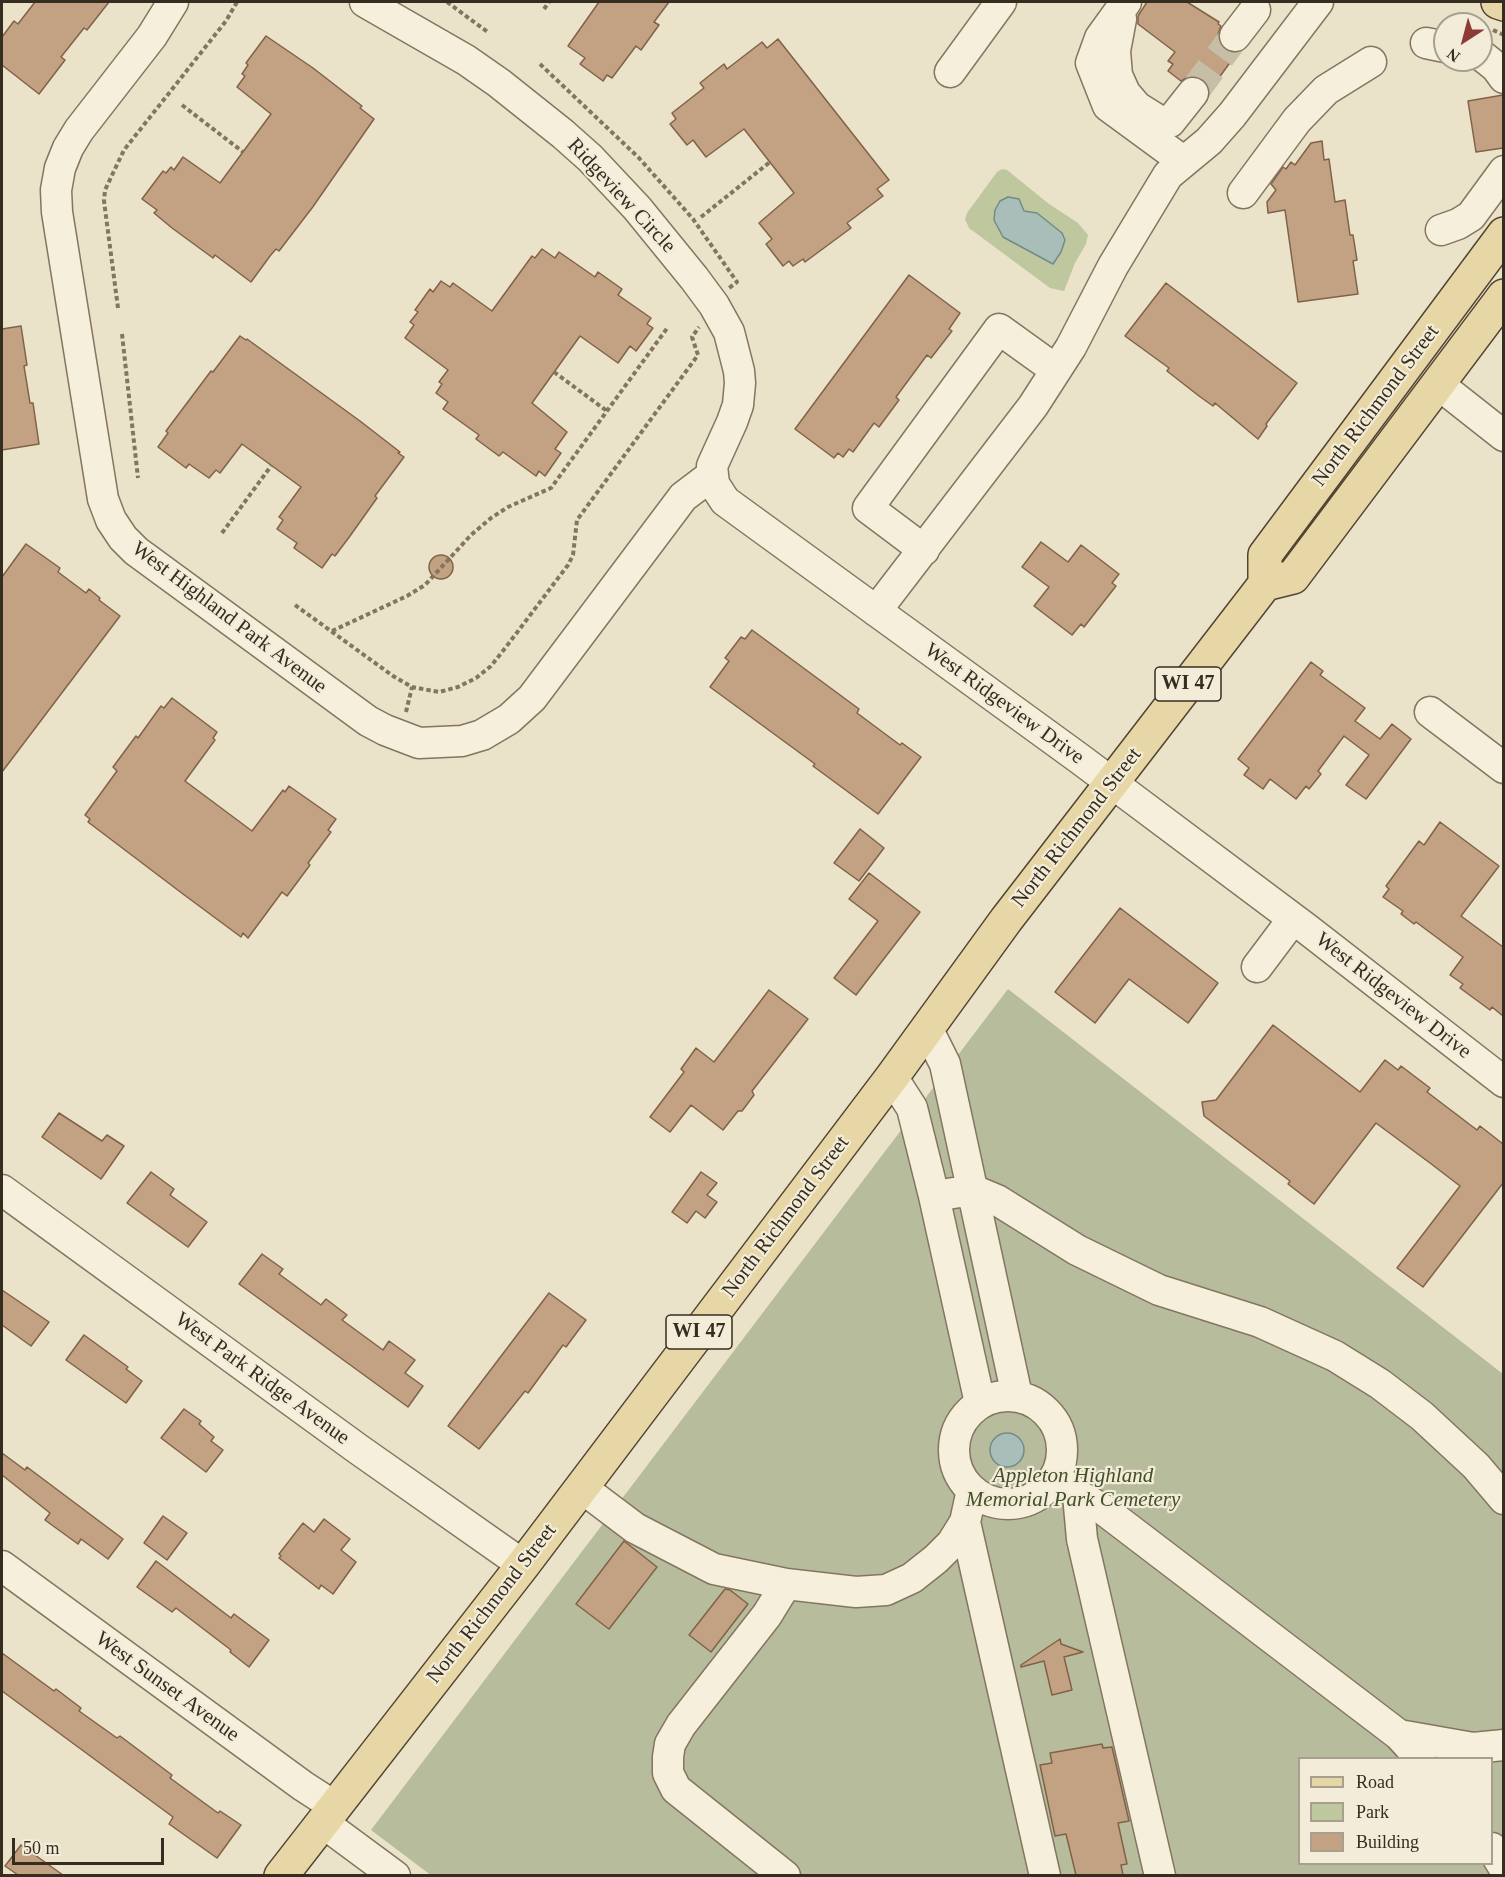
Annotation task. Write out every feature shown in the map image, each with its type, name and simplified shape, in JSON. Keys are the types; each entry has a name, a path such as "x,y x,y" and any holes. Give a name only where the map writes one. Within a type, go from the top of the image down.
{"main road":[{"name":"North Richmond Street","path":"281,1875 582,1488 892,1077 1006,920 1265,584 1265,555 1503,234"},
{"name":"North Richmond Street","path":"1265,584 1293,577 1503,296"}],"street":[{"name":"West Highland Park Avenue","path":"173,2 152,36 79,130 60,168 56,190 57,212 103,499 111,520 123,538 136,551 368,721 419,743 462,741 482,735 509,720 532,698 683,497 712,475"},
{"name":"Ridgeview Circle","path":"365,2 466,60 563,134 590,158 638,208 714,305 729,332 737,359 740,383 738,405 716,457 712,475"},
{"path":"950,72 1001,2"},
{"path":"1127,2 1118,30 1115,51 1118,75 1125,93 1137,106 1161,122 1170,122 1193,93"},
{"path":"1127,2 1100,38 1091,63 1108,106 1183,161"},
{"path":"876,611 1033,406 1071,347 1122,250 1168,175 1209,141 1232,115 1318,2"},
{"path":"1235,36 1254,10"},
{"path":"1493,22 1496,67 1503,78"},
{"path":"1243,194 1297,120 1326,90 1371,62"},
{"path":"1441,230 1471,216 1503,171"},
{"path":"924,550 868,508 999,329 1056,370"},
{"path":"1438,384 1503,436"},
{"name":"West Ridgeview Drive","path":"712,475 714,484 725,501 1499,1068"},
{"path":"1430,712 1503,768"},
{"path":"1257,967 1293,919"},
{"path":"927,1028 945,1064 1017,1396"},
{"path":"892,1077 912,1108 980,1403"},
{"name":"West Park Ridge Avenue","path":"2,1190 358,1449 523,1565"},
{"path":"933,1196 973,1190 997,1200 1077,1250 1160,1290 1260,1322 1335,1356 1380,1384 1422,1416 1476,1466 1503,1499"},
{"path":"1160,1875 1082,1539 1067,1486 1058,1426 1041,1407 1017,1396 1004,1395 980,1403 960,1424 955,1438 954,1452 957,1467 963,1480 972,1491 993,1502 1017,1504 1033,1499 1046,1490 1067,1486 1104,1510 1398,1736 1418,1757"},
{"path":"582,1488 635,1528 714,1569 786,1584 856,1592 886,1590 912,1578 936,1560 952,1543 965,1522 972,1491"},
{"path":"965,1522 1045,1875"},
{"name":"West Sunset Avenue","path":"2,1566 303,1786 328,1814 392,1875"},
{"path":"785,1875 676,1789 668,1773 668,1757 670,1744 681,1725 767,1616 786,1584"},
{"path":"1398,1736 1469,1753 1503,1745"},
{"path":"1493,1851 1503,1868"}],"path":[{"path":"118,308 104,201 105,190 114,176 124,150 226,21 237,2"},
{"path":"447,2 489,33"},
{"path":"543,9 549,2"},
{"path":"1493,22 1503,35"},
{"path":"540,64 639,158 693,219 737,282"},
{"path":"182,105 243,152"},
{"path":"701,216 771,162"},
{"path":"296,605 331,632 412,687 439,692 458,687 476,678 491,666 568,565 573,555 577,520 698,355 692,338 714,305"},
{"path":"331,632 387,607 425,585 471,535 491,518 508,507 551,488 668,327"},
{"path":"122,334 138,478"},
{"path":"554,372 607,411"},
{"path":"222,533 271,465"}],"green space":[{"path":"1002,169 1007,170 1049,204 1078,223 1088,235 1064,291 1050,288 969,228 965,219 967,213 997,172","holes":["1008,197 1019,199 1024,211 1065,240 1053,264 1003,237 995,210 1000,202"]},
{"name":"Appleton Highland Memorial Park Cemetery","path":"1008,989 1503,1374 1503,1875 432,1876 371,1830"}],"water":[{"path":"1008,197 1019,199 1024,211 1037,213 1062,233 1065,240 1053,264 1003,237 994,220 995,210 1000,201"},
{"path":"1007,1433 1019,1438 1024,1450 1019,1462 1007,1467 995,1462 990,1450 995,1438"}],"building":[{"path":"35,2 109,2 87,30 84,28 61,57 65,60 39,94 2,65 2,37 14,21 18,24"},
{"path":"599,2 669,2 654,22 659,25 641,50 636,46 612,78 607,75 603,81 580,64 585,58 568,46"},
{"path":"1147,2 1187,2 1219,22 1221,26 1218,34 1219,43 1225,50 1237,53 1210,90 1203,79 1195,76 1181,81 1168,71 1173,64 1168,61 1175,52 1138,24 1138,16"},
{"path":"266,36 313,68 362,106 360,108 374,119 312,208 279,251 276,249 251,282 215,255 213,258 172,228 154,213 157,210 142,199 163,171 166,173 171,167 174,170 183,157 220,183 271,114 237,87 245,76 242,74 248,65 246,63"},
{"path":"778,39 889,180 877,189 883,196 847,223 851,228 805,262 803,259 793,266 789,261 783,266 766,244 772,239 759,223 794,193 744,129 706,157 693,140 687,145 670,124 676,119 672,113 704,88 700,83 724,64 727,69 762,42 767,48"},
{"path":"1503,95 1503,148 1476,152 1468,101"},
{"path":"1322,141 1324,160 1329,159 1335,202 1345,200 1350,235 1353,235 1357,260 1353,261 1358,294 1298,302 1285,210 1268,213 1267,202 1276,190 1271,184 1283,167 1286,169 1291,162 1295,165 1311,143"},
{"path":"542,249 555,258 559,252 595,277 598,272 622,289 618,295 651,318 647,324 653,328 636,351 630,346 618,363 580,336 532,403 567,432 555,449 561,453 545,476 539,471 536,476 503,452 499,456 476,439 479,435 443,409 448,402 436,393 442,384 439,382 448,370 405,338 414,325 410,322 418,312 415,310 430,289 433,292 441,281 450,287 453,283 492,311 532,256 535,258"},
{"path":"909,275 960,313 949,329 952,331 931,358 927,355 896,397 899,400 879,427 874,423 853,452 849,449 843,457 838,453 834,458 795,429"},
{"path":"1166,283 1297,383 1266,424 1267,426 1258,439 1215,403 1213,406 1199,396 1167,371 1169,368 1125,336"},
{"path":"21,326 27,365 24,366 30,403 33,403 39,444 2,450 2,329"},
{"path":"240,336 360,421 404,457 375,496 377,498 350,536 335,556 332,554 322,568 294,548 297,543 277,529 283,520 279,517 301,487 242,444 220,473 216,470 209,478 189,464 186,468 158,447 168,433 166,431"},
{"path":"1041,542 1068,562 1081,545 1119,574 1112,583 1116,586 1084,627 1081,624 1072,635 1034,606 1049,587 1022,567"},
{"path":"26,544 60,568 58,572 86,593 89,589 120,616 2,772 2,577"},
{"path":"441,555 450,558 453,567 450,576 441,579 432,576 429,567 432,558"},
{"path":"752,630 859,709 857,713 900,745 902,743 921,757 878,814 813,766 815,764 710,687 729,661 725,658 741,637 745,639"},
{"path":"1311,662 1323,671 1320,675 1365,708 1355,721 1380,739 1392,724 1411,739 1366,799 1346,785 1369,755 1344,736 1318,771 1321,774 1309,789 1306,786 1296,799 1270,779 1263,789 1244,775 1249,768 1238,759"},
{"path":"172,698 217,732 213,738 215,740 185,781 252,831 283,790 285,792 289,786 336,819 328,830 331,832 308,863 310,865 287,896 282,892 248,938 243,933 241,937 183,894 88,822 90,819 85,815 117,771 113,767 136,736 138,738 161,706 164,708"},
{"path":"1440,822 1499,866 1461,916 1503,947 1503,1016 1492,1007 1490,1010 1460,988 1463,984 1450,975 1463,957 1416,922 1414,924 1401,914 1403,911 1383,897 1389,889 1386,886 1419,841 1424,845"},
{"path":"860,829 884,848 859,881 834,863"},
{"path":"869,873 920,912 856,995 834,978 878,921 849,899"},
{"path":"1120,908 1218,983 1188,1023 1129,979 1095,1023 1055,992"},
{"path":"769,990 808,1019 752,1091 754,1095 742,1111 738,1111 723,1130 691,1105 670,1132 650,1117 684,1072 681,1069 696,1048 714,1062"},
{"path":"1273,1025 1360,1092 1385,1060 1398,1070 1401,1066 1430,1088 1427,1092 1477,1130 1480,1126 1503,1144 1503,1183 1423,1287 1397,1268 1460,1186 1376,1123 1314,1204 1288,1184 1290,1181 1204,1116 1202,1102 1216,1100"},
{"path":"59,1113 102,1141 107,1135 124,1146 101,1179 42,1137"},
{"path":"151,1172 174,1189 170,1195 207,1222 188,1247 127,1203"},
{"path":"701,1172 717,1183 707,1195 717,1202 705,1218 696,1211 687,1223 672,1212"},
{"path":"262,1254 283,1269 279,1274 321,1305 326,1299 347,1315 342,1320 383,1350 389,1341 415,1360 405,1373 423,1386 408,1407 239,1284"},
{"path":"2,1290 49,1322 31,1346 2,1325"},
{"path":"549,1293 586,1320 566,1347 563,1345 528,1393 525,1391 479,1449 448,1426"},
{"path":"84,1335 128,1367 126,1369 142,1381 126,1403 66,1360"},
{"path":"184,1409 201,1421 199,1424 214,1437 211,1441 223,1450 206,1472 161,1438"},
{"path":"2,1453 25,1470 27,1467 123,1539 108,1559 81,1539 78,1544 45,1520 50,1513 2,1475"},
{"path":"163,1516 187,1533 167,1560 144,1543"},
{"path":"324,1519 350,1539 341,1550 356,1562 333,1594 321,1585 319,1589 279,1558 281,1556 279,1554 303,1523 314,1532"},
{"path":"624,1541 657,1567 609,1629 576,1604"},
{"path":"156,1561 231,1618 234,1614 269,1640 249,1667 230,1652 231,1650 176,1608 172,1612 137,1587"},
{"path":"725,1589 730,1590 748,1604 711,1652 689,1635"},
{"path":"1060,1639 1061,1644 1083,1652 1064,1657 1072,1690 1052,1695 1044,1661 1021,1667 1021,1665"},
{"path":"2,1653 54,1691 56,1689 81,1708 79,1711 117,1738 120,1736 172,1775 170,1778 218,1813 220,1811 241,1825 217,1858 169,1824 173,1817 2,1691"},
{"path":"1102,1744 1103,1748 1112,1747 1129,1821 1118,1823 1127,1864 1121,1865 1123,1875 1076,1875 1066,1834 1055,1836 1040,1765 1052,1763 1050,1753"},
{"path":"21,1845 63,1875 18,1875 5,1866"}],"tunnel":[{"path":"1193,93 1235,36"}]}
